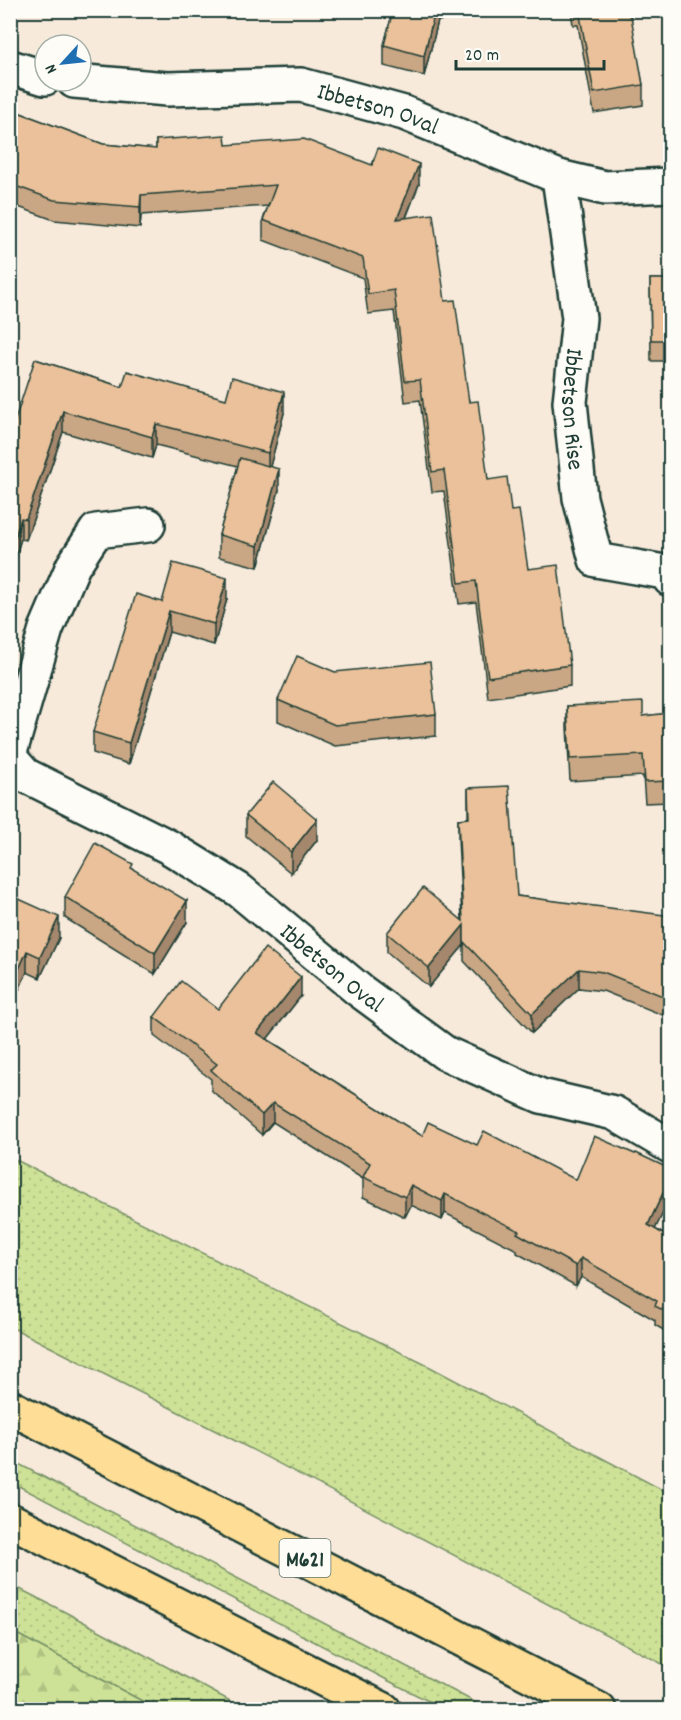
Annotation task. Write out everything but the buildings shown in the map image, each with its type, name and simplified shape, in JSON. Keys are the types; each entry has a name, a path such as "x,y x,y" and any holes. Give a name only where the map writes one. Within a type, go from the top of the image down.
{"highway":[{"name":"M621","path":"10,1407 599,1710"},
{"path":"10,1520 384,1710"}],"street":[{"path":"10,67 33,74"},
{"name":"Ibbetson Oval","path":"93,83 166,89 301,85 404,113 559,177 604,188 670,185"},
{"name":"Ibbetson Rise","path":"559,177 579,318 570,402 580,498 596,560 670,573 670,579"},
{"path":"10,753 46,629 73,566 96,531 148,525"},
{"name":"Ibbetson Oval","path":"10,758 25,775 169,847 239,891 359,990 445,1053 541,1096 614,1113 670,1146"}],"green space":[{"path":"10,1157 432,1368 670,1494 670,1668 226,1436 11,1327"},
{"path":"11,1460 488,1709 444,1709 389,1681 11,1482"},
{"path":"10,1584 245,1709 157,1709 11,1631"},
{"path":"11,1631 157,1709 11,1709"}]}
